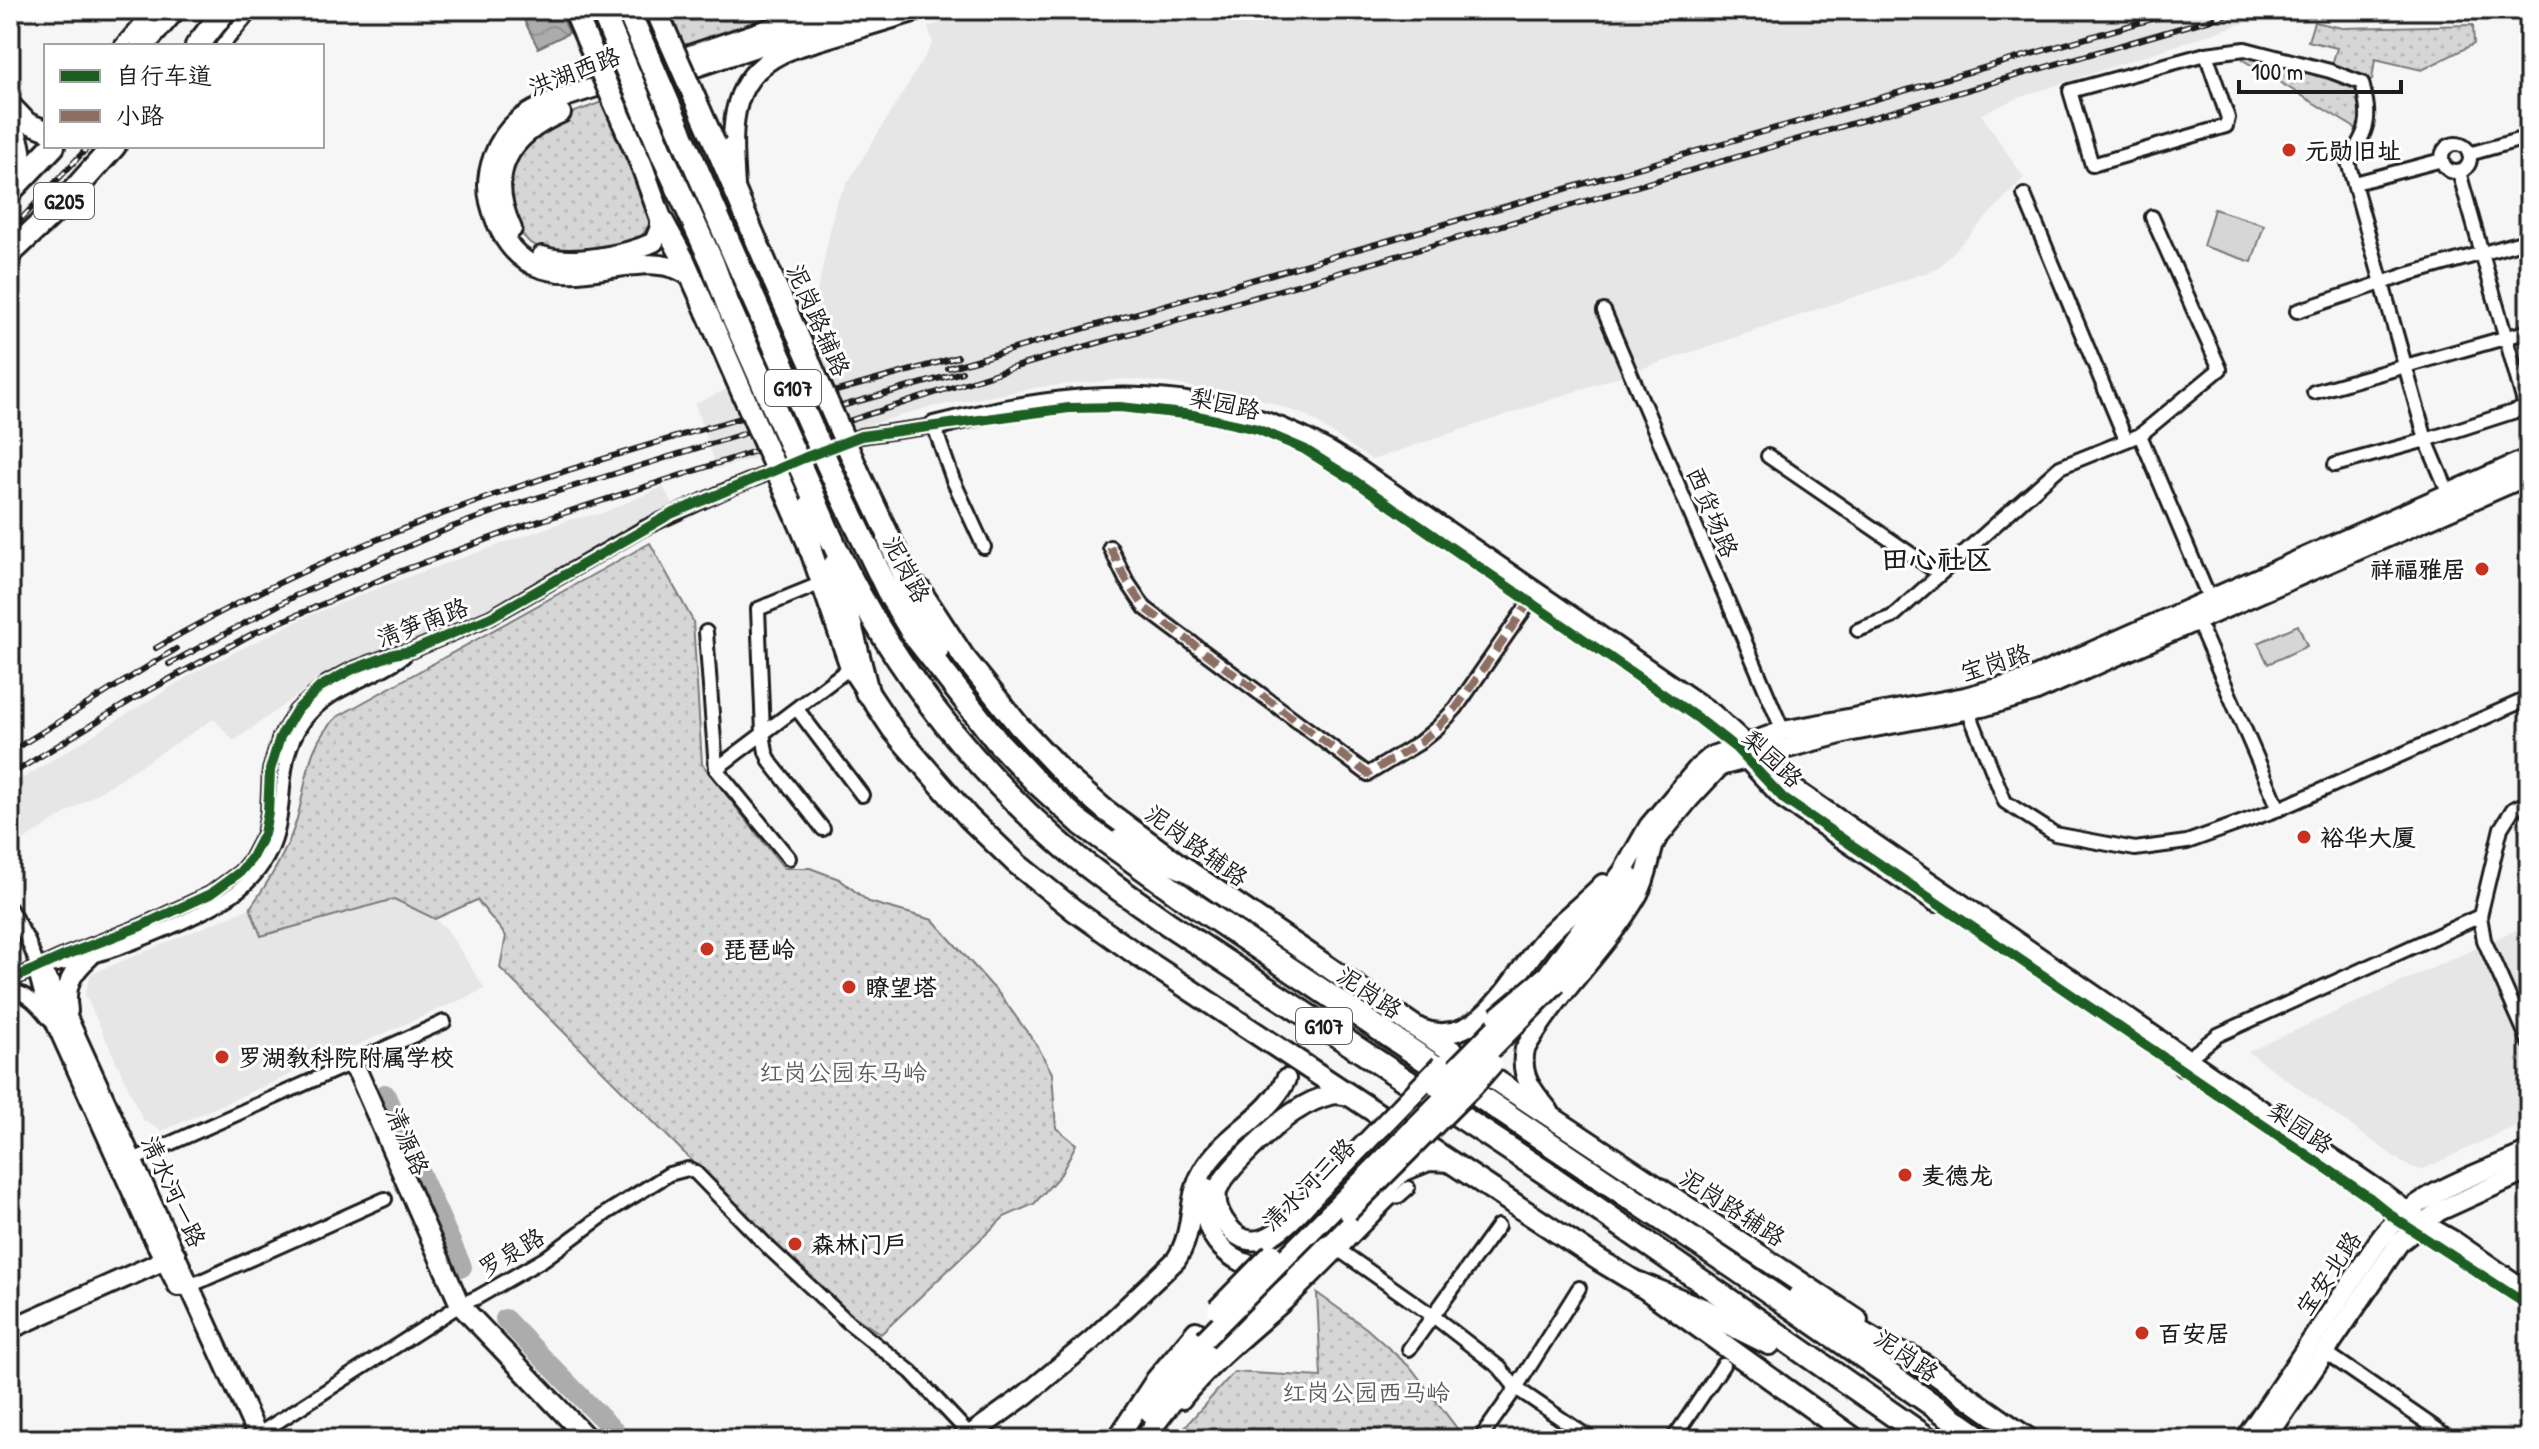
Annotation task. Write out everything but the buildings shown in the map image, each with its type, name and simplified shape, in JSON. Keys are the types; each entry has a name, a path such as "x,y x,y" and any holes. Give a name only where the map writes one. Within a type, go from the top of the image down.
{"highway":[{"path":"144,44 173,10"},
{"name":"G107","path":"602,10 712,262 718,309 867,607 929,705 969,753 1018,805 1110,883 1549,1175 1928,1439"},
{"name":"泥岗路","path":"628,10 836,483 889,593 914,635 997,741 1082,824 1187,900 1738,1270 1982,1439"},
{"path":"199,44 230,13"},
{"name":"G205","path":"14,187 51,148"},
{"name":"G205","path":"10,253 61,205 112,148"},
{"path":"810,548 816,504"},
{"path":"816,504 851,622 867,692"},
{"path":"889,539 950,681"},
{"path":"1082,824 1185,869"},
{"path":"1738,1270 1815,1305 1876,1342 1924,1366"},
{"path":"1639,1284 1707,1312 1793,1355 1820,1364"}],"main road":[{"path":"574,10 653,192 660,216 692,278 718,309"},
{"name":"泥岗路辅路","path":"656,10 724,140 743,213 889,539 963,656 1019,726 1068,778 1105,810 1185,869 1411,1024 1653,1186 1700,1214 2028,1439"},
{"path":"653,192 701,271 718,309 810,548 851,667 893,730 969,818 1017,864 1074,910 1139,956 1639,1284 1855,1439"}],"street":[{"path":"123,44 152,10"},
{"name":"洪湖西路","path":"692,278 682,270 660,263 585,272 548,270 532,264 511,246 493,216 488,195 489,173 498,148 517,122 542,108 691,54 828,10"},
{"name":"洪湖西路","path":"660,216 660,227 654,242 636,249 564,260 540,255 525,245 513,231 506,215 502,175 507,157 516,141 528,131 565,111 869,10"},
{"path":"724,140 741,91 759,67 779,54 920,10"},
{"path":"222,44 230,13"},
{"path":"2206,54 2228,118 2226,126 2092,165 2070,91 2206,54 2245,49 2330,71 2362,83 2369,111 2365,134 2348,162 2426,440 2449,494"},
{"path":"10,104 28,123 44,129"},
{"path":"10,120 22,145 22,163 14,187"},
{"path":"2469,154 2529,137"},
{"path":"2450,145 2464,146 2469,154 2467,167 2459,172 2450,171 2442,160 2444,151 2450,145"},
{"path":"2355,183 2442,160"},
{"path":"2335,465 2527,414 2459,172"},
{"path":"2024,195 2126,440"},
{"path":"1858,630 1892,617 2060,467 2140,435 2220,369 2152,217"},
{"path":"2297,311 2529,240"},
{"name":"西货场路","path":"1604,311 1783,731"},
{"path":"2314,392 2529,331"},
{"name":"梨园路","path":"934,426 983,413 1098,396 1149,398 1221,408 1286,428 1350,464 1705,709 1747,751"},
{"name":"梨园路","path":"934,426 1069,408 1144,409 1193,415 1257,429 1304,449 1531,600 2184,1064 2385,1195 2401,1216 2529,1306"},
{"path":"934,426 953,480 984,547"},
{"name":"清笋南路","path":"38,967 141,926 227,884 251,859 264,834 272,760 280,737 296,711 320,687 333,679 394,654 411,651 491,617 671,514 861,436 934,426"},
{"path":"2140,435 2212,607"},
{"path":"1768,456 1940,574"},
{"name":"宝岗路","path":"2212,607 2529,458"},
{"name":"宝岗路","path":"1552,979 1613,909 1653,832 1698,768 1712,756 1968,710 2034,692 2212,607 2529,475"},
{"path":"1110,547 1126,580 1145,608 1368,774 1419,743 1456,708 1531,600"},
{"path":"822,583 758,609 766,752 771,763 823,829"},
{"path":"2194,615 2279,809"},
{"name":"宝岗路","path":"1747,751 1783,731 2008,686 2194,615"},
{"path":"706,632 716,769 789,858"},
{"name":"清笋南路","path":"38,967 69,964 130,943 213,906 247,883 263,865 274,841 284,763 299,728 324,700 411,651"},
{"path":"716,769 851,667"},
{"path":"1968,710 2005,802 2055,834 2135,849 2187,842 2279,809 2529,698"},
{"path":"797,709 862,795"},
{"path":"2529,802 2513,809 2501,828 2480,916 2484,940 2529,1042"},
{"path":"1411,1024 1442,1034 1466,1028 1501,996 1547,936 1653,832"},
{"path":"1556,1120 1526,1081 1525,1049 1639,893 1645,880 1653,832"},
{"path":"10,909 38,967 10,980"},
{"path":"2184,1064 2218,1035 2480,916"},
{"path":"66,1031 67,984 90,956"},
{"name":"清水河一路","path":"38,967 46,1001 66,1031 133,1160 171,1257"},
{"path":"1281,1049 1288,1092 1280,1109 1223,1162 1208,1185 1204,1208 1210,1231 1225,1252 1255,1266 1279,1266 1307,1253 1473,1087 1552,979"},
{"path":"1354,1098 1335,1094 1294,1111 1230,1169 1217,1192 1217,1204 1227,1225 1241,1238 1271,1237 1279,1232 1451,1056 1552,979"},
{"name":"清水河三路","path":"1117,1439 1156,1379 1552,979"},
{"path":"10,990 34,1001 66,1031"},
{"path":"133,1160 444,1022"},
{"name":"清水河一路","path":"66,1031 171,1257 203,1334 255,1438"},
{"name":"清源路","path":"351,1064 353,1076 457,1307 581,1439"},
{"path":"972,1437 1092,1340 1176,1260 1190,1230 1193,1198 1203,1170 1274,1099 1286,1079"},
{"name":"宝安北路","path":"2245,1439 2384,1234 2401,1216 2434,1194 2529,1152"},
{"path":"1144,1439 1193,1375 1219,1348 1306,1269 1402,1172 1429,1161 1452,1162"},
{"name":"罗泉路","path":"255,1438 457,1307 567,1244 629,1198 669,1174 688,1169 696,1173 771,1250 848,1322 911,1372 972,1437"},
{"name":"宝安北路","path":"2266,1439 2399,1243 2450,1204 2529,1170"},
{"path":"1153,1439 1208,1373 1287,1302 1392,1197 1399,1196 1408,1188"},
{"path":"185,1288 385,1199"},
{"path":"1409,1349 1498,1226"},
{"name":"梨园路","path":"2418,1226 2454,1241 2529,1293"},
{"path":"1339,1250 1500,1368 1516,1388 1591,1439"},
{"path":"10,1329 171,1257"},
{"path":"1480,1439 1579,1288"},
{"name":"清源路","path":"457,1307 588,1439"},
{"name":"清水河三路","path":"1133,1439 1201,1335"},
{"path":"2325,1352 2451,1439"},
{"path":"1673,1439 1723,1365"}],"shaded area":[{"path":"979,10 2474,10 2311,15 2244,23 2021,97 1981,114 2024,178 1937,269 1372,460 1307,416 1263,400 1169,383 1127,379 1040,387 927,408 717,469 695,404 772,368 791,352 810,327 836,202 933,43 928,27"},
{"path":"663,487 673,504 492,610 400,647 337,667 234,741 214,719 10,849 10,786 197,671 306,617 391,583 572,519 600,514"},
{"name":"罗湖教科院附属学校","path":"394,899 435,919 446,928 485,989 162,1131 143,1120 85,994 91,974 250,908 262,936"},
{"path":"2529,924 2529,1120 2421,1170 2406,1165 2248,1052"}],"green space":[{"path":"662,10 794,10 678,47"},
{"path":"2314,22 2342,28 2473,25 2474,44 2422,70 2375,59 2372,80 2362,83 2355,81 2364,113 2360,131 2243,60 2245,49 2330,71 2337,48 2308,41"},
{"path":"602,102 649,212 649,225 639,240 617,246 571,253 545,250 530,243 518,230 507,197 512,157 545,123"},
{"path":"2214,209 2264,225 2252,262 2203,246"},
{"name":"红岗公园东马岭","path":"650,543 693,621 702,764 784,868 810,868 839,879 869,902 933,920 1000,995 1038,1047 1052,1073 1056,1128 1076,1144 1061,1174 1034,1204 1004,1217 881,1334 851,1314 765,1234 500,968 506,936 477,900 435,919 394,899 261,936 250,908 270,879 286,847 318,741 337,717"},
{"path":"2298,625 2307,646 2268,664 2258,643"},
{"name":"红岗公园西马岭","path":"1317,1293 1366,1328 1412,1369 1465,1439 1174,1439 1234,1372 1321,1377"}],"water":[{"path":"531,10 559,10 569,33 538,48 523,18"}],"waterway":[{"path":"385,1094 462,1267"},
{"path":"505,1319 622,1439"}],"railway":[{"path":"948,368 2183,10"},
{"path":"10,775 135,698 254,633 401,571 521,527 1015,367 2242,10"},
{"path":"10,231 87,148"},
{"path":"156,648 250,597 347,552 446,512 649,445 958,357"},
{"path":"169,664 295,596 452,527 746,433 962,372"},
{"path":"10,752 176,649"}],"marked path":[{"path":"1110,547 1126,580 1145,608 1368,774 1419,743 1456,708 1531,600"}],"cycle path":[{"path":"10,980 210,894 240,872 264,834 270,770 280,737 296,711 320,687 351,670 411,651 491,617 671,514 861,436 1069,408 1120,407 1193,415 1257,429 1304,449 1352,479 1699,719 1736,748 1784,799 2370,1198 2397,1220 2529,1306"}],"place":[{"name":"元勋旧址","path":"2289,150"},
{"name":"祥福雅居","path":"2482,569"},
{"name":"裕华大厦","path":"2304,837"},
{"name":"琵琶岭","path":"707,949"},
{"name":"瞭望塔","path":"849,987"},
{"name":"罗湖教科院附属学校","path":"222,1057"},
{"name":"麦德龙","path":"1905,1175"},
{"name":"森林门户","path":"795,1244"},
{"name":"百安居","path":"2142,1333"}],"district":[{"name":"田心社区","path":"1937,559"}]}
